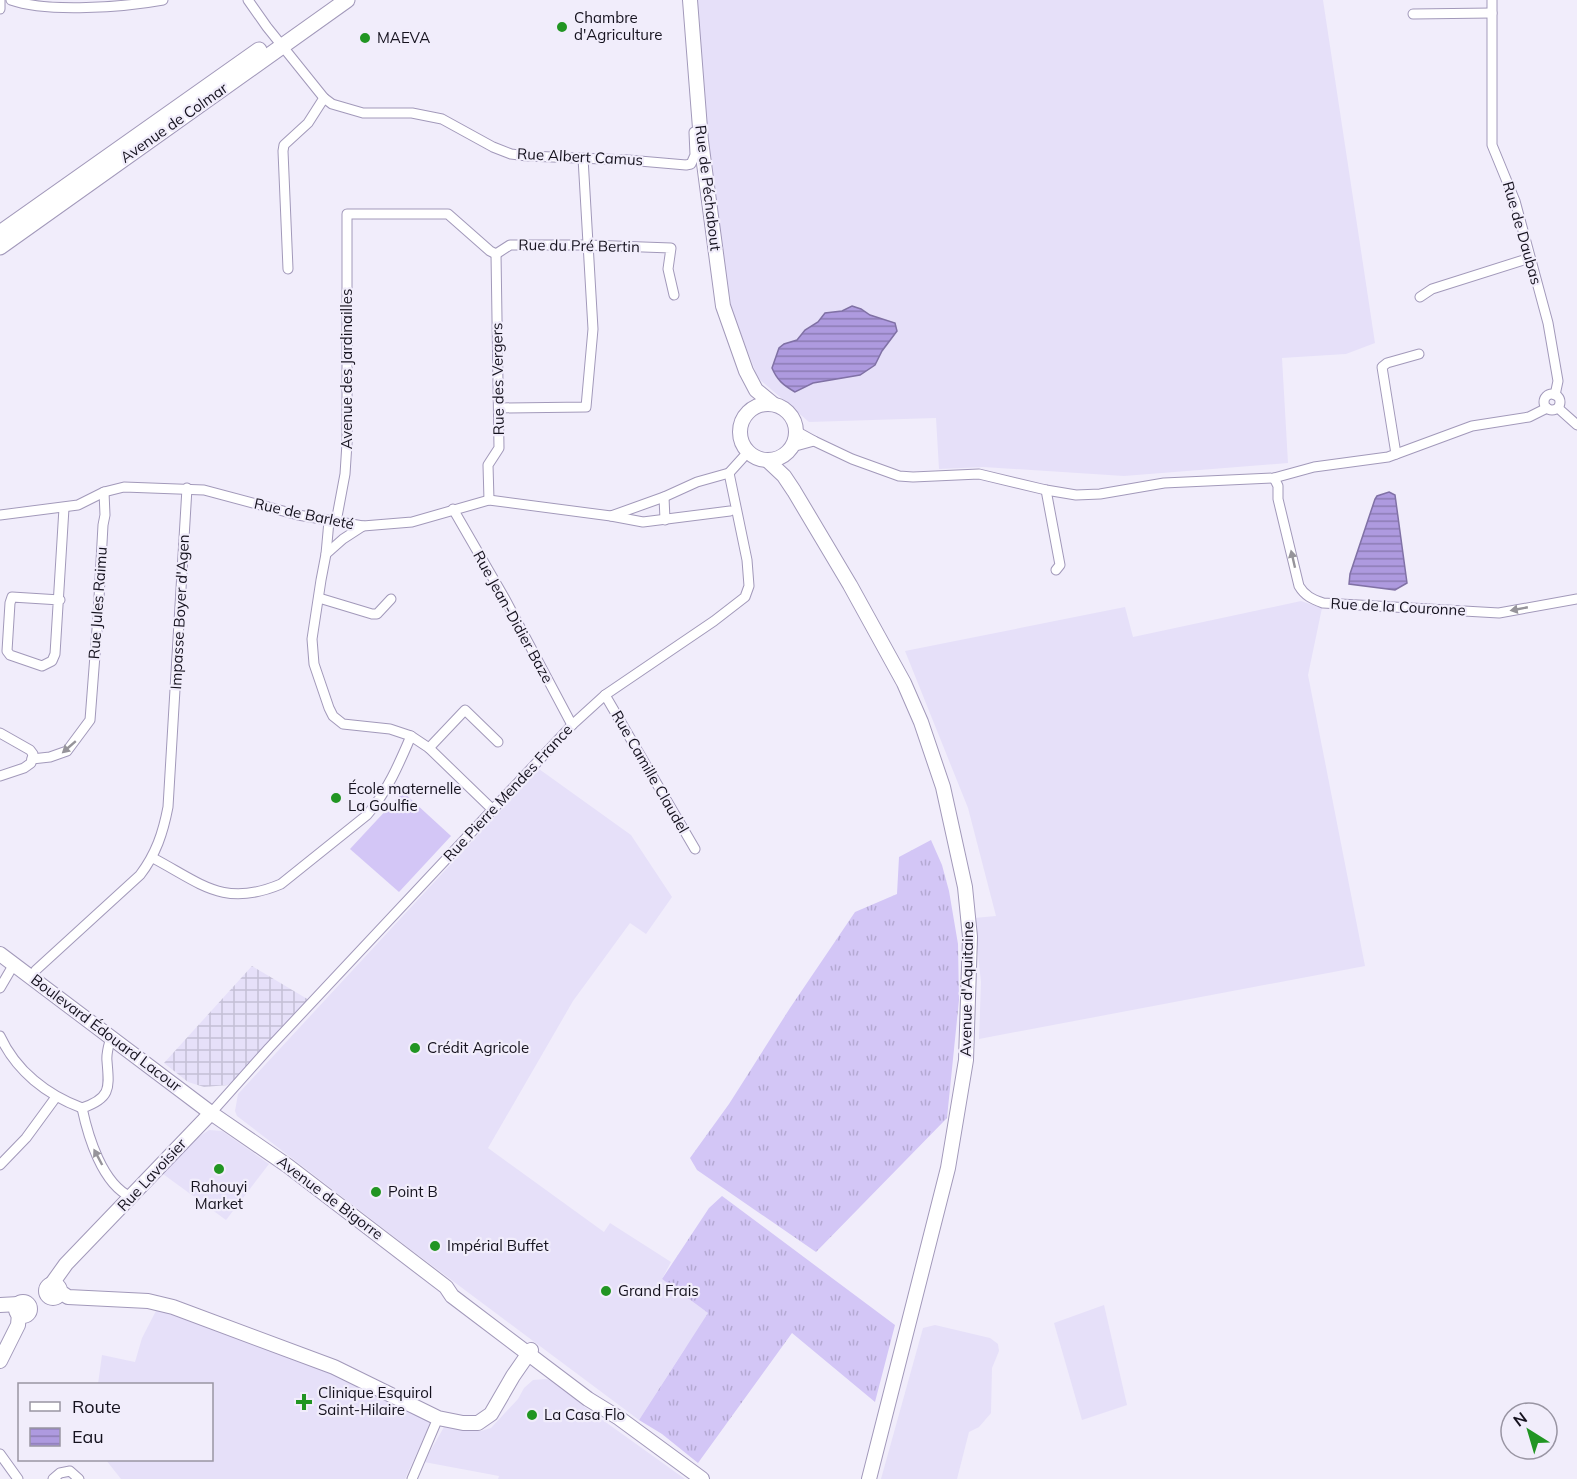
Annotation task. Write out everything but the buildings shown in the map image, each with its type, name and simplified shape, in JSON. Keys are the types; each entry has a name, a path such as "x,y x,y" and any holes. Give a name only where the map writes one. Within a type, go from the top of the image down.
{"main road":[{"name":"Avenue de Colmar","path":"0,233 130,139 282,45 331,0"},
{"name":"Avenue de Colmar","path":"0,246 347,0"}],"street":[{"path":"0,0 0,9"},
{"path":"12,0 46,7 126,5 163,0"},
{"name":"Rue Albert Camus","path":"248,0 324,98 332,104 363,113 412,113 442,119 511,154 686,165 691,164 696,155 685,0"},
{"name":"Rue de Péchabout","path":"690,0 701,141 723,306 746,371 756,390 773,404"},
{"name":"Rue de Daubas","path":"1492,0 1492,145 1512,191 1552,340 1558,381 1556,394"},
{"path":"1413,14 1492,13"},
{"path":"288,269 284,145 308,123 324,98"},
{"path":"499,408 586,407 593,328 583,158"},
{"name":"Rue du Pré Bertin","path":"347,214 448,214 482,245 496,254 510,245 671,248 668,269 674,295"},
{"name":"Avenue des Jardinailles","path":"347,214 345,474 332,522 312,639 314,664 333,716 343,724 390,729 411,736 429,748 492,809"},
{"name":"Rue des Vergers","path":"489,500 489,465 499,448 496,254"},
{"path":"1420,297 1432,289 1530,258"},
{"path":"1396,454 1382,367 1419,354"},
{"name":"Rue de Péchabout","path":"746,371 751,401 750,410"},
{"path":"1550,394 1556,394 1561,400 1558,408 1552,411 1546,408 1545,398 1550,394"},
{"path":"790,450 796,431 795,423 788,411 773,404 765,404 750,410 740,426 742,444 748,452 760,459 774,460 790,450 814,441"},
{"path":"796,431 852,459 899,476 980,474 1076,495 1100,494 1164,483 1274,478 1314,466 1388,457 1472,426 1529,417 1546,408"},
{"path":"1558,408 1577,425"},
{"name":"Avenue d'Aquitaine","path":"790,450 788,467 794,491"},
{"path":"729,473 748,452"},
{"name":"Avenue d'Aquitaine","path":"767,460 794,491 850,585 904,683 921,722 943,787 957,847 970,937 966,1060 948,1168 869,1479"},
{"name":"Rue de Barleté","path":"611,516 698,482 729,473"},
{"name":"Rue Pierre Mendes France","path":"211,1113 572,725 605,695 714,621 745,597 749,586 747,560 729,473"},
{"name":"Rue de la Couronne","path":"1274,478 1278,486 1278,499 1299,586 1303,593 1311,599 1323,603 1499,613 1577,599"},
{"name":"Rue de Barleté","path":"0,515 64,508 84,503 104,492 124,487 204,490 258,506 332,522 363,526 412,522 489,500 643,522 729,511"},
{"name":"Impasse Boyer d'Agen","path":"153,858 160,843 168,807 187,488"},
{"path":"1046,490 1060,565 1056,570"},
{"name":"Rue Jules Raimu","path":"32,759 50,757 67,751 87,726 91,715 105,515 104,492"},
{"path":"664,497 665,520"},
{"path":"60,600 12,597 7,651 9,655 36,665 45,665 52,661 55,654 60,600 64,508"},
{"name":"Rue Jean-Didier Baze","path":"453,509 505,599 572,725"},
{"path":"326,554 363,526"},
{"path":"319,598 372,614 377,614 392,599"},
{"name":"Rue Camille Claudel","path":"605,695 695,849"},
{"path":"429,748 465,710 498,742"},
{"path":"0,733 30,750 32,759 31,763 24,768 0,776"},
{"path":"31,978 36,970 140,875 153,858 221,893 238,896 264,891 281,884 367,815 387,787 411,736"},
{"name":"Boulevard Édouard Lacour","path":"0,954 211,1113"},
{"path":"0,988 14,964"},
{"path":"0,1036 12,1058 25,1072 56,1097 82,1108 101,1100 107,1092 109,1083 106,1058 111,1037"},
{"path":"0,1165 26,1138 56,1097"},
{"path":"82,1108 88,1136 96,1156 123,1194 131,1197"},
{"name":"Rue Lavoisier","path":"53,1292 64,1272 93,1237 211,1113"},
{"name":"Avenue de Bigorre","path":"211,1113 288,1166 446,1287 458,1292 577,1380 619,1418"},
{"name":"Avenue de Bigorre","path":"446,1287 452,1296 488,1324 496,1325 588,1399 619,1418 702,1479"},
{"path":"0,1306 23,1310 53,1292 68,1297 148,1301 173,1306 334,1367 438,1418 472,1424 486,1419 491,1414 529,1352 570,1380 577,1380"},
{"path":"2,1358 23,1328 23,1310"},
{"path":"412,1479 438,1418"},
{"path":"0,1454 18,1479"},
{"path":"53,1479 60,1473 70,1472 78,1479"}],"shaded area":[{"path":"695,0 1323,0 1375,343 1346,354 1282,358 1288,463 1124,476 983,467 939,469 936,418 809,422 758,378 732,311 707,161"},
{"path":"1301,601 1322,608 1308,675 1365,966 979,1039 981,982 974,918 996,916 968,808 905,651 1125,607 1133,637"},
{"path":"539,769 631,835 672,897 646,934 630,923 573,1001 488,1148 604,1232 610,1223 671,1262 662,1279 708,1313 701,1328 684,1350 639,1420 410,1249 237,1116 235,1111 238,1094"},
{"path":"252,966 309,1000 228,1085 204,1087 188,1082 164,1063"},
{"path":"209,1130 222,1131 269,1164 226,1220 163,1174 194,1140"},
{"path":"1104,1305 1127,1405 1082,1420 1054,1323"},
{"name":"Clinique Esquirol Saint-Hilaire","path":"158,1307 333,1371 432,1419 405,1479 121,1479 107,1461 213,1461 213,1383 98,1383 102,1355 135,1362 142,1338"},
{"path":"935,1325 990,1338 998,1344 999,1351 992,1368 991,1413 979,1427 969,1432 957,1479 881,1479 923,1328"},
{"path":"533,1380 552,1380 586,1408 685,1479 498,1479 499,1476 424,1462 444,1427 481,1431 491,1428 518,1399 524,1388"}],"green space":[{"path":"403,792 451,836 399,892 350,849"},
{"path":"931,840 942,865 949,891 958,944 959,1000 947,1118 816,1252 697,1170 690,1158 729,1104 855,912 897,894 899,857"},
{"path":"722,1196 895,1325 875,1402 792,1333 698,1463 662,1434 639,1420 708,1313 662,1279 709,1208"}],"water":[{"path":"852,306 895,323 897,331 875,365 860,375 813,383 795,392 784,384 772,368 779,348 797,340 825,313 842,311"},
{"path":"1389,492 1395,495 1407,583 1395,590 1349,584 1350,574 1375,499"}],"place":[{"name":"Chambre d'Agriculture","path":"562,27"},
{"name":"MAEVA","path":"365,38"},
{"name":"École maternelle La Goulfie","path":"336,798"},
{"name":"Crédit Agricole","path":"415,1048"},
{"name":"Rahouyi Market","path":"219,1169"},
{"name":"Point B","path":"376,1192"},
{"name":"Impérial Buffet","path":"435,1246"},
{"name":"Grand Frais","path":"606,1291"},
{"name":"Clinique Esquirol Saint-Hilaire","path":"304,1402"},
{"name":"La Casa Flo","path":"532,1415"}]}
